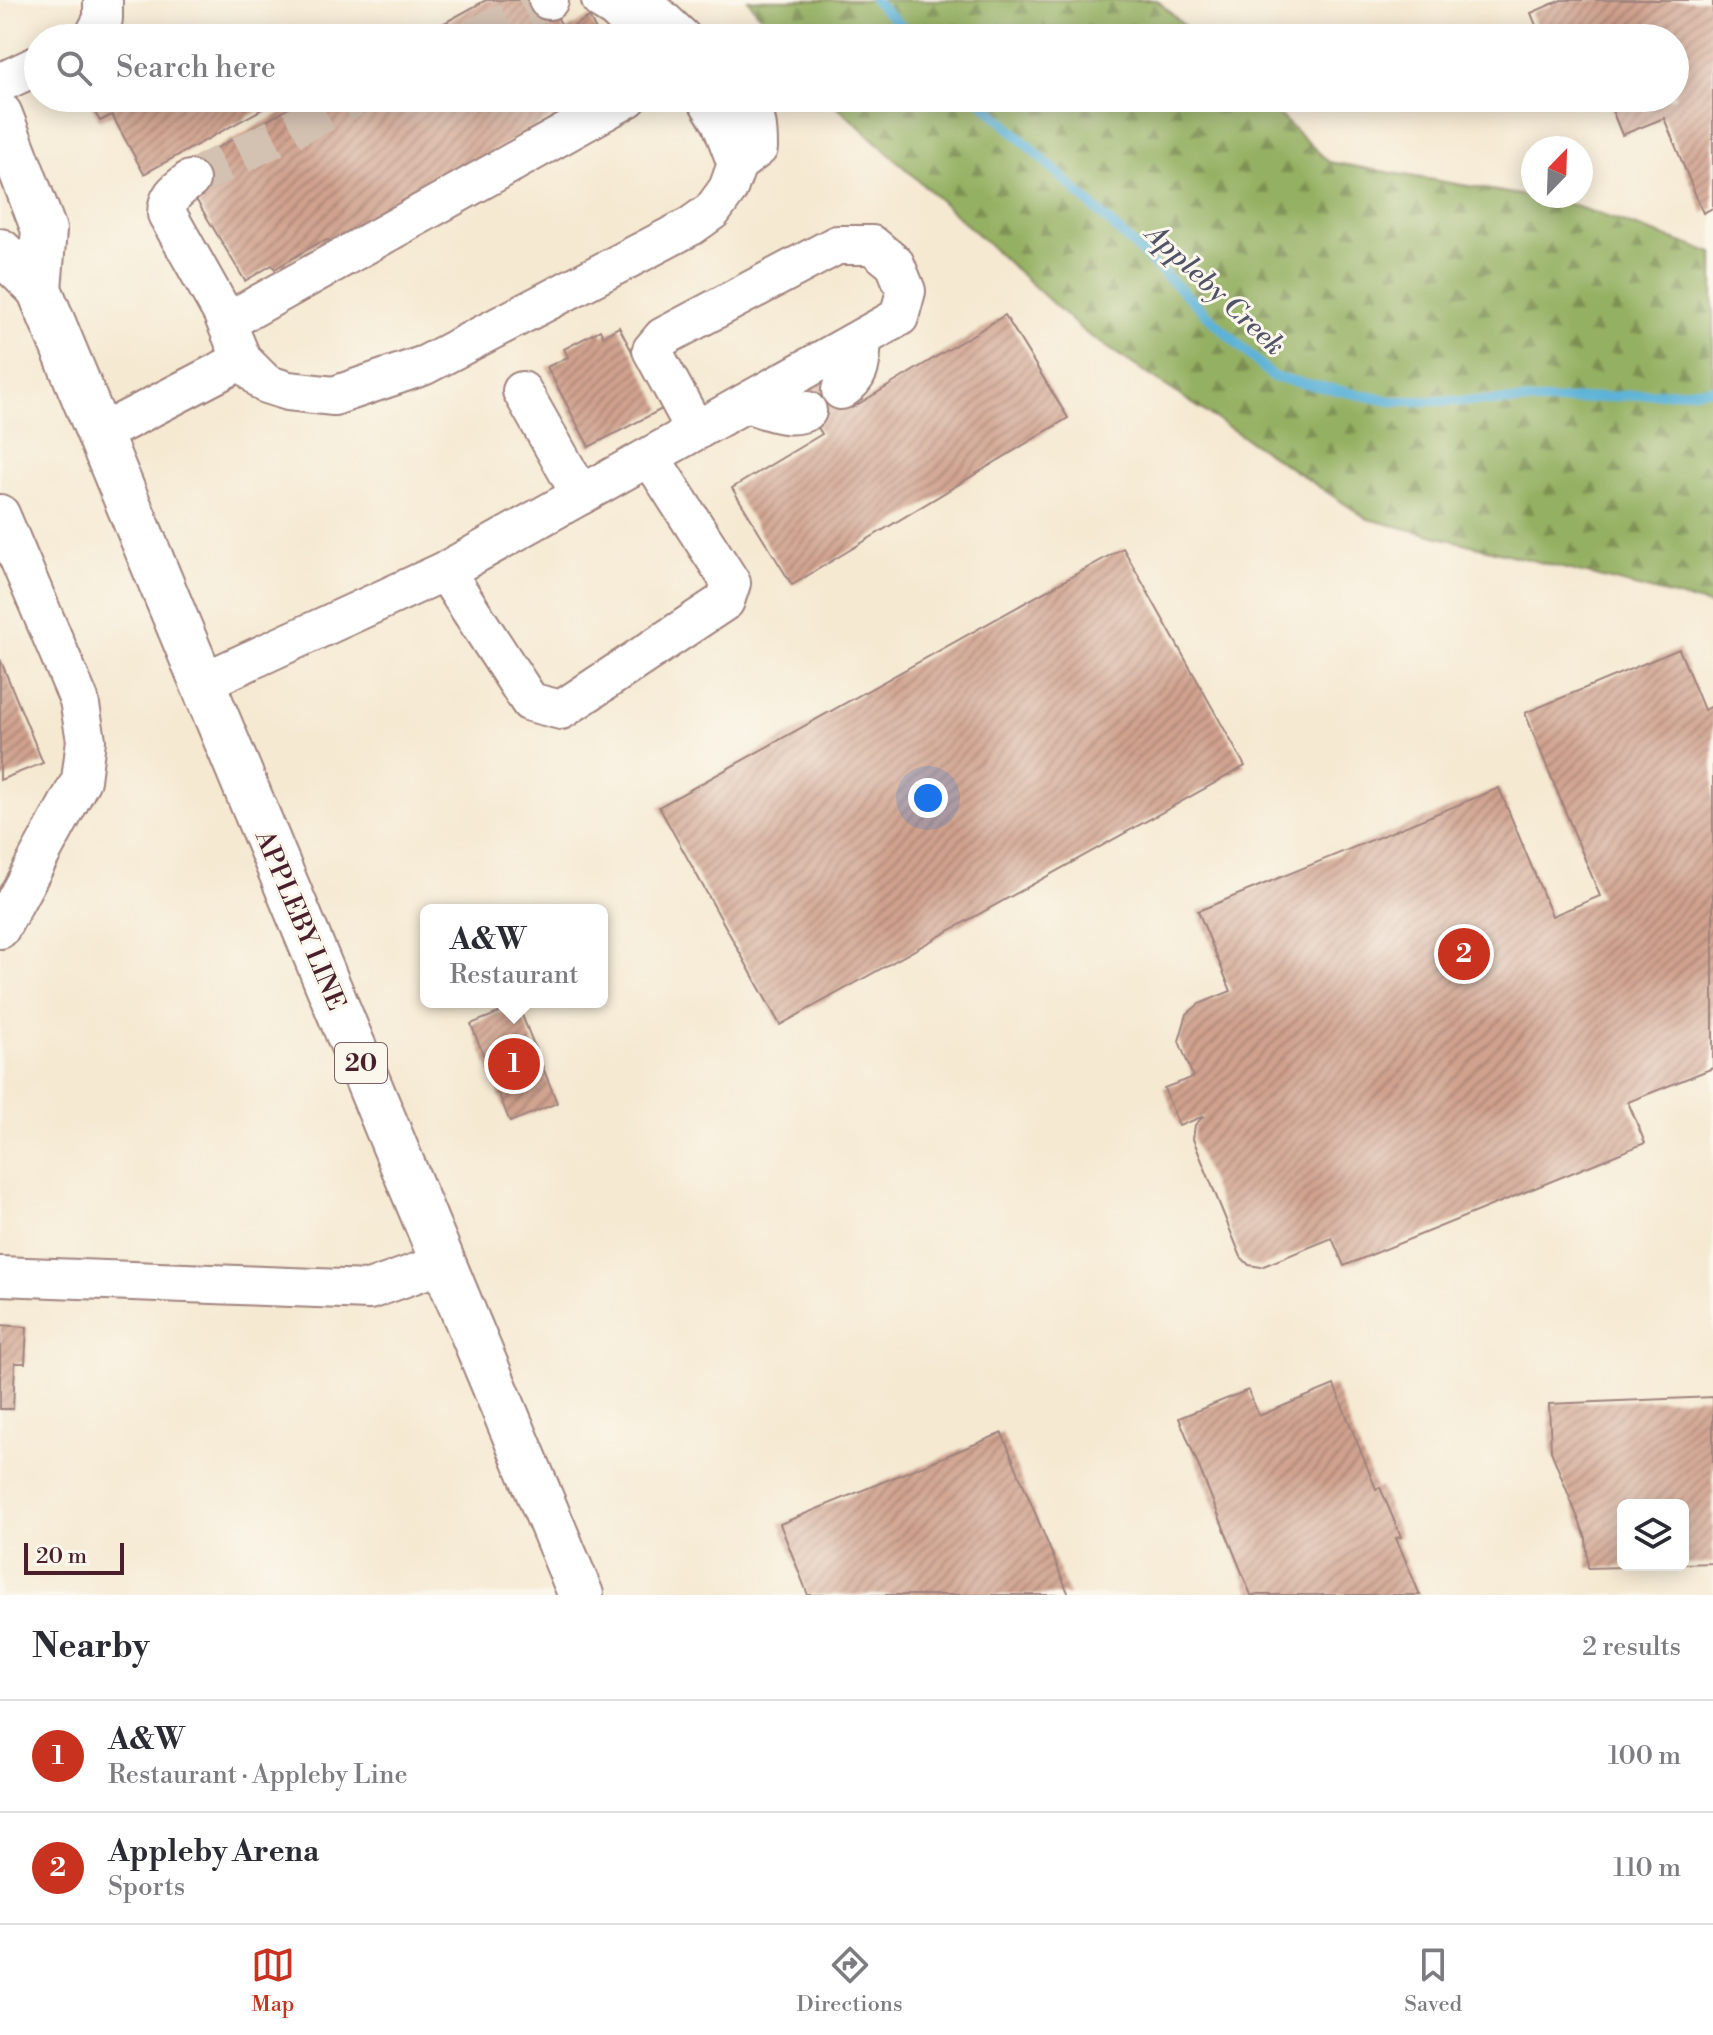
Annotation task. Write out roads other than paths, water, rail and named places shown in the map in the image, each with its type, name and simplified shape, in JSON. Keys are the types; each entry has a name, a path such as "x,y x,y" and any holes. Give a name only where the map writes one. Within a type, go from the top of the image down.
{"main road":[{"name":"APPLEBY LINE","path":"0,115 44,230 39,289"},
{"name":"APPLEBY LINE","path":"0,251 39,289 581,1595"}],"lane":[{"path":"100,24 103,0"},
{"path":"601,0 631,24"},
{"path":"641,0 667,24"},
{"path":"0,83 24,72"},
{"path":"227,322 603,112"},
{"path":"715,112 737,164"},
{"path":"190,180 173,193 167,214 227,322 242,360 266,384 288,391 334,396 425,365 691,226 712,211 728,189 737,164 758,148 758,126 753,112"},
{"path":"203,682 445,571 650,457 899,317 906,291 895,264 872,245 837,245 663,337 652,350 696,431"},
{"path":"841,390 854,381 860,367 862,338"},
{"path":"98,435 242,360"},
{"path":"522,391 581,495"},
{"path":"746,403 775,412 798,415 807,411"},
{"path":"445,571 530,702 561,710 725,601 731,583 650,457"},
{"path":"0,514 79,700 86,740 81,780 0,929"},
{"path":"0,1276 369,1290 444,1263"}],"waterway":[{"name":"Appleby Creek","path":"874,0 899,24"},
{"name":"Appleby Creek","path":"993,112 1273,377 1391,401 1554,401 1713,389"}],"tunnel":[{"path":"501,24 548,0"},
{"path":"190,180 326,112"}],"place":[{"name":"Appleby Arena","path":"1464,954"},
{"name":"A&W","path":"514,1064"}]}
